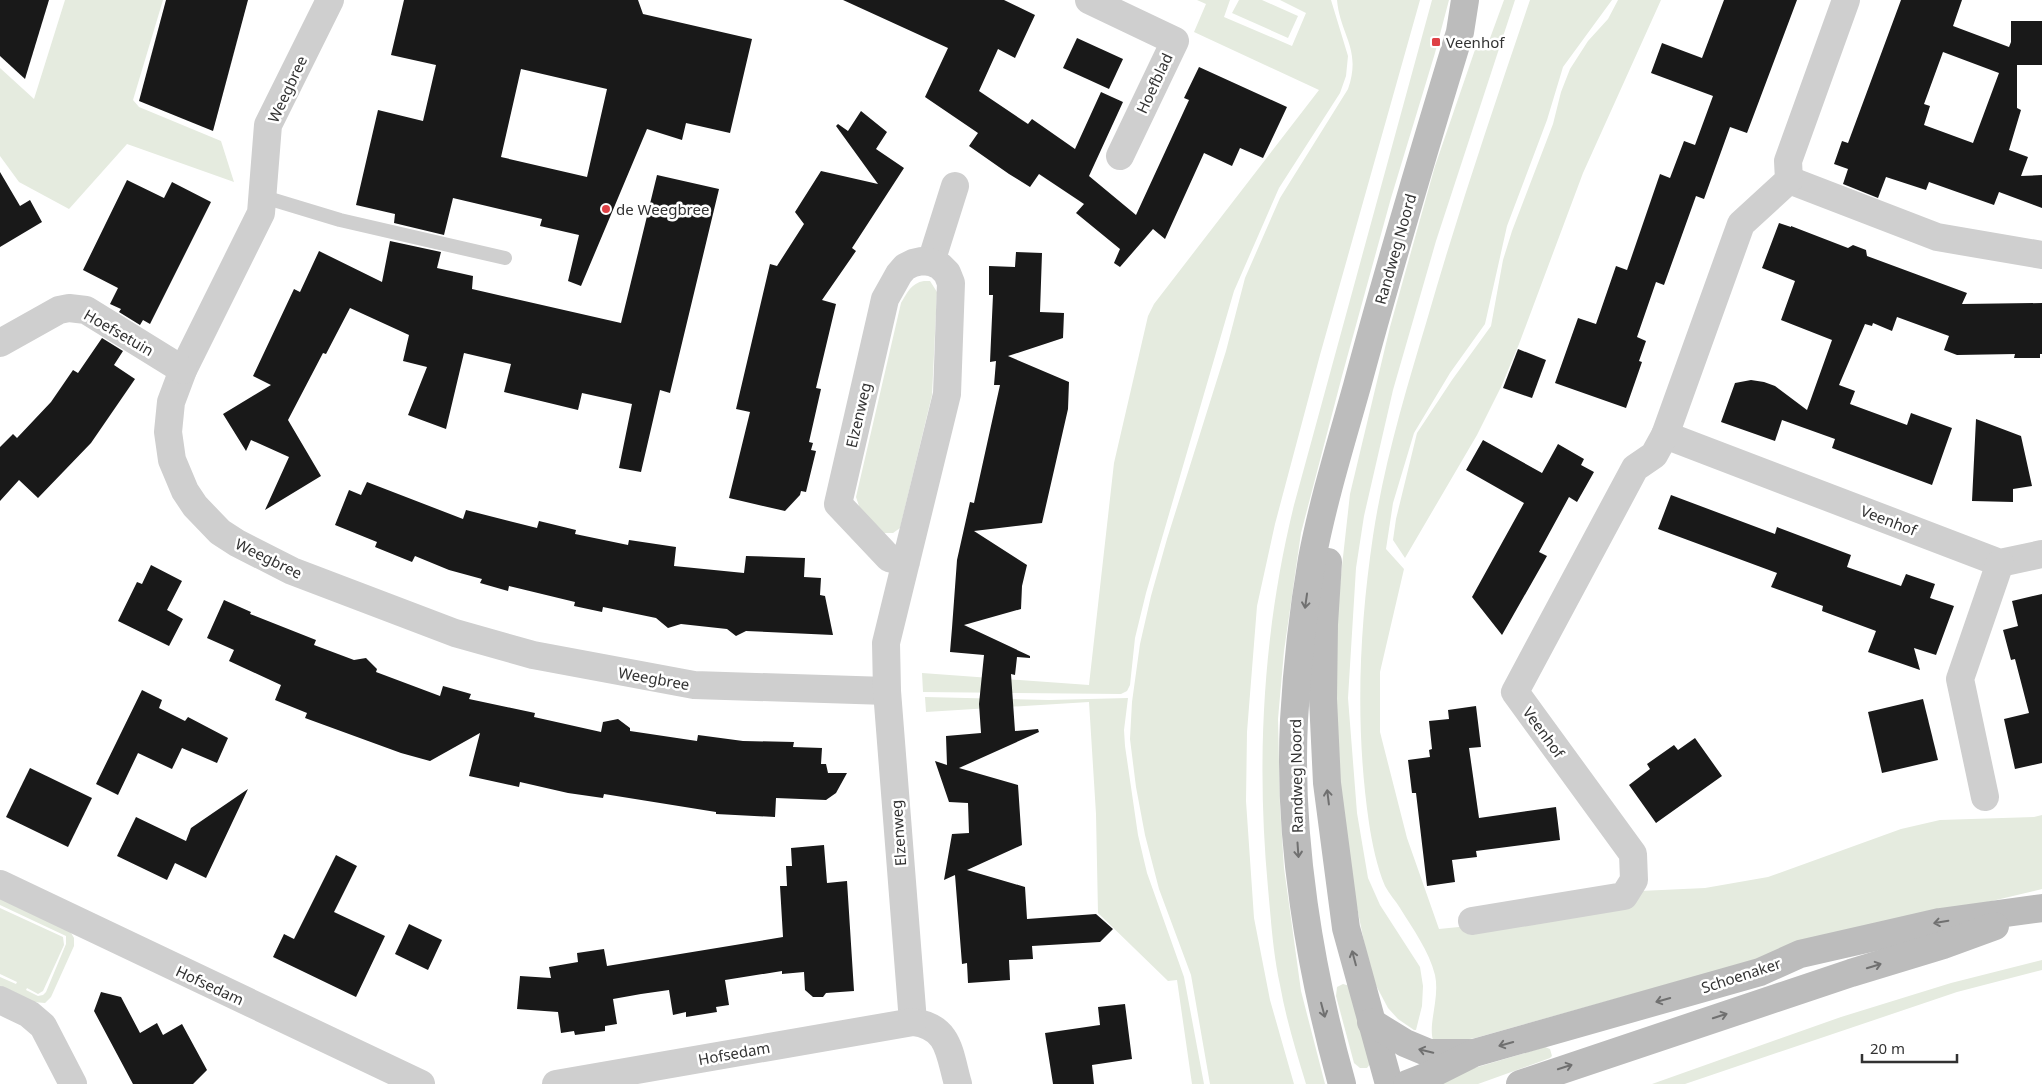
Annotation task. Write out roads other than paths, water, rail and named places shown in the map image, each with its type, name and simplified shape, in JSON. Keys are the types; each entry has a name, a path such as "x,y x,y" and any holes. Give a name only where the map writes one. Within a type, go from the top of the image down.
{"main road":[{"name":"Randweg Noord","path":"1342,1084 1321,1001 1312,956 1299,859 1295,792 1294,722 1301,635 1312,557 1390,262 1460,32 1465,0"},
{"name":"Randweg Noord","path":"1460,32 1478,0"},
{"name":"Randweg Noord","path":"1335,468 1324,624 1323,699 1327,783 1346,928 1389,1084"},
{"name":"Schoenaker","path":"1407,1084 1474,1053 1760,972 1800,954 1940,922 2042,908"},
{"name":"Schoenaker","path":"1520,1084 1841,976 1943,945 2042,908"},
{"name":"Schoenaker","path":"1371,1022 1405,1043 1429,1053 1474,1053"}],"street":[{"name":"Weegbree","path":"330,0 268,125 264,197 261,213 183,370 171,402 168,432 172,460 185,491 195,506 220,532 236,544 292,570 455,633 533,656 694,685 887,691"},
{"name":"Hoefblad","path":"1089,0 1174,41 1120,156"},
{"path":"1846,0 1788,161 1789,180 1937,237 2042,255"},
{"name":"Veenhof","path":"1472,921 1624,896 1634,880 1633,854 1515,692 1635,468 1654,455 1665,435 1741,224 1789,180"},
{"path":"931,262 955,186"},
{"name":"Elzenweg","path":"906,562 889,558 838,504 885,299 905,268 913,263 922,261 940,266 947,273 951,283 947,394 906,562 886,643 887,691 913,1022"},
{"name":"Hoefsetuin","path":"0,343 59,310 78,308 96,315 183,370"},
{"name":"Veenhof","path":"1665,435 2000,563"},
{"path":"1985,797 1960,679 2000,563 2042,554"},
{"name":"Hofsedam","path":"0,884 421,1084"},
{"path":"0,1000 28,1014 43,1026 73,1084"},
{"path":"913,1022 926,1024 938,1030 945,1041 958,1084"},
{"name":"Hofsedam","path":"556,1084 586,1082 913,1022"}],"lane":[{"path":"264,197 340,220 505,258"}],"place":[{"name":"Veenhof","path":"1436,42"},
{"name":"de Weegbree","path":"606,209"}]}
